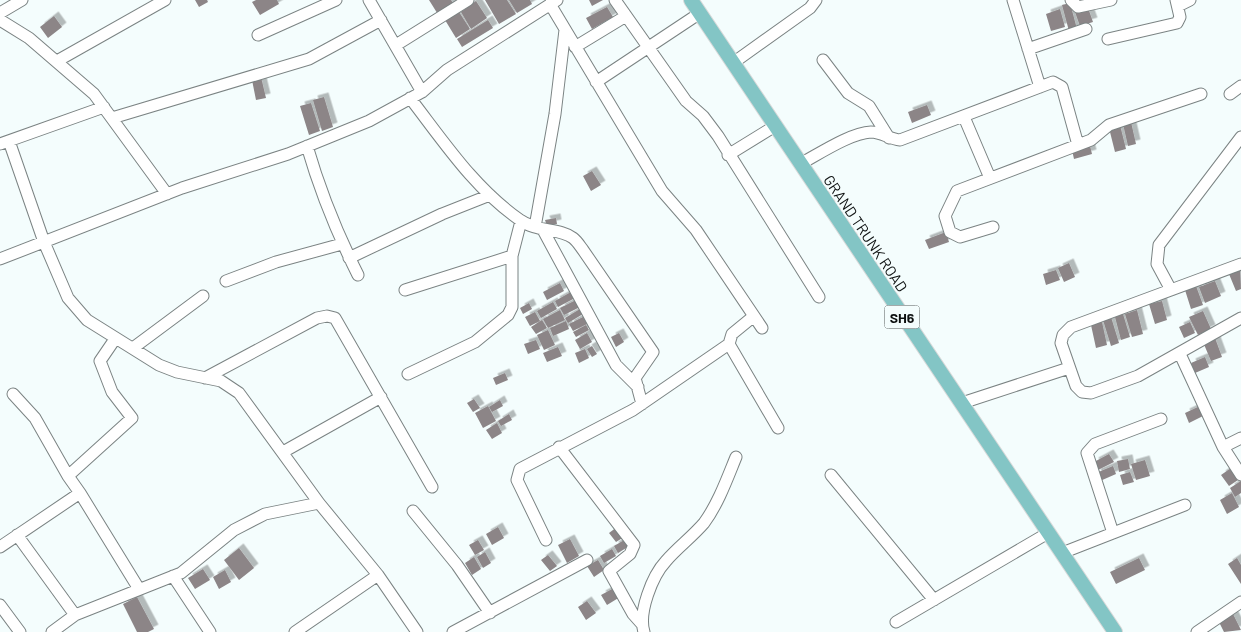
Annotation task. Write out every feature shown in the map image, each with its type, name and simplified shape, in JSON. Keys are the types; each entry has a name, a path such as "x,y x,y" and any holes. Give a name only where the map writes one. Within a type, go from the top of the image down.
{"main road":[{"name":"GRAND TRUNK ROAD","path":"691,0 1115,632"}],"street":[{"path":"0,13 22,0"},
{"path":"57,62 165,0"},
{"path":"258,35 336,0"},
{"path":"369,0 422,92"},
{"path":"396,45 468,0"},
{"path":"615,0 686,101 703,116 819,297"},
{"path":"734,63 810,8 816,0"},
{"path":"1013,0 1040,87"},
{"path":"1071,0 1078,7 1111,0"},
{"path":"1108,38 1177,23 1180,17 1177,3 1190,0"},
{"path":"0,259 167,194 307,146 369,121 422,92 447,70 553,2 565,30 662,191 696,230 762,328"},
{"path":"596,82 700,13"},
{"path":"575,47 626,16"},
{"path":"0,20 29,38 94,94 167,194"},
{"path":"112,118 309,60 381,20"},
{"path":"1028,49 1086,29"},
{"path":"565,30 556,114 539,228 616,365 638,387"},
{"path":"823,60 848,93 869,106 890,139"},
{"path":"800,164 857,134 872,132 890,139 900,140 1053,82 1062,87 1078,145"},
{"path":"1230,94 1241,86"},
{"path":"993,227 960,237 950,232 945,216 957,191 1091,140 1109,125 1201,94"},
{"path":"410,98 473,180 490,195 521,221 574,238 653,352 651,357 637,372 635,378 642,404"},
{"path":"104,107 5,142 68,298 88,320 115,339 160,365 177,372 221,381 238,393 320,503 378,575 412,630"},
{"path":"964,117 990,178"},
{"path":"728,155 775,126"},
{"path":"1171,290 1157,264 1159,246 1241,137"},
{"path":"307,146 320,190 342,244 358,275"},
{"path":"349,258 442,214 490,195"},
{"path":"408,374 475,342 508,315 512,307 512,256 521,221"},
{"path":"226,281 276,262 342,244"},
{"path":"405,290 512,256"},
{"path":"1241,264 1071,327 1063,335 1061,343 1076,386 1082,392 1090,393 1138,376 1241,318"},
{"path":"133,348 203,296"},
{"path":"205,378 317,318 326,316 335,318 432,487"},
{"path":"546,540 517,480 518,472 533,460 642,404 729,344 732,334 754,316"},
{"path":"68,476 132,418 112,392 100,361 115,339"},
{"path":"729,344 778,428"},
{"path":"1180,354 1223,447 1241,475"},
{"path":"962,402 1069,368"},
{"path":"13,394 35,418 68,476 80,492 139,589"},
{"path":"283,452 381,397"},
{"path":"1113,533 1087,453 1088,449 1095,444 1160,419"},
{"path":"1223,447 1241,438"},
{"path":"559,447 634,545 630,554 609,571 642,627"},
{"path":"642,627 642,612 664,563 704,522 716,502 736,458"},
{"path":"831,475 934,600"},
{"path":"0,547 80,492"},
{"path":"52,632 75,615 181,573 234,530 265,514 320,503"},
{"path":"1062,553 1185,505"},
{"path":"414,512 457,565 490,613"},
{"path":"896,622 1048,533"},
{"path":"17,535 75,615"},
{"path":"453,632 587,560"},
{"path":"295,632 378,575"},
{"path":"173,576 209,632"},
{"path":"1197,632 1241,602"},
{"path":"0,605 20,632"}],"building":[{"path":"195,0 207,0 208,2 199,7"},
{"path":"256,0 277,0 279,4 260,15 252,2"},
{"path":"429,0 451,0 455,6 439,16"},
{"path":"485,0 507,0 516,14 499,24"},
{"path":"509,0 530,0 532,4 517,13"},
{"path":"589,0 603,0 592,6"},
{"path":"476,1 487,18 471,29 461,12"},
{"path":"1070,3 1077,29 1069,31 1062,5"},
{"path":"607,7 613,17 592,29 586,18"},
{"path":"1088,8 1093,22 1080,26 1075,12"},
{"path":"1060,9 1065,27 1051,31 1046,14"},
{"path":"459,12 470,29 456,38 445,20"},
{"path":"54,16 62,27 48,38 40,27"},
{"path":"488,20 493,28 462,47 457,39"},
{"path":"261,77 266,98 256,100 252,80"},
{"path":"324,97 333,127 322,131 313,100"},
{"path":"311,103 320,131 309,135 300,106"},
{"path":"927,105 931,115 912,123 908,112"},
{"path":"1131,122 1136,144 1128,146 1123,124"},
{"path":"1120,125 1126,149 1115,152 1109,128"},
{"path":"1090,146 1092,154 1074,159 1072,150"},
{"path":"592,171 601,185 591,191 583,176"},
{"path":"556,218 557,224 547,226 545,220"},
{"path":"946,232 949,242 929,249 925,240"},
{"path":"1069,263 1075,277 1064,282 1058,268"},
{"path":"1240,269 1241,289 1236,291 1229,274"},
{"path":"1056,270 1060,280 1046,285 1043,274"},
{"path":"1215,281 1221,296 1205,303 1199,287"},
{"path":"560,283 564,291 547,300 543,292"},
{"path":"1196,286 1203,305 1191,309 1185,290"},
{"path":"571,292 575,298 558,307 555,301"},
{"path":"576,300 580,307 564,315 560,308"},
{"path":"1162,301 1167,320 1155,324 1149,304"},
{"path":"553,302 557,309 541,318 537,311"},
{"path":"529,303 532,309 523,314 520,308"},
{"path":"580,309 583,314 568,323 565,318"},
{"path":"560,310 565,320 548,328 543,319"},
{"path":"1137,310 1143,334 1132,337 1125,314"},
{"path":"1203,311 1211,329 1198,335 1189,317"},
{"path":"535,312 540,321 530,326 525,317"},
{"path":"1123,314 1130,337 1121,340 1115,317"},
{"path":"583,317 587,324 573,331 569,324"},
{"path":"1111,317 1119,343 1111,346 1103,320"},
{"path":"542,320 547,328 536,334 531,327"},
{"path":"566,321 569,329 553,336 550,328"},
{"path":"1102,322 1107,345 1096,348 1091,325"},
{"path":"1190,322 1195,333 1184,338 1179,327"},
{"path":"586,325 589,330 576,337 573,332"},
{"path":"548,330 555,345 544,350 537,335"},
{"path":"587,333 592,342 580,349 575,340"},
{"path":"619,333 624,342 616,347 611,337"},
{"path":"1215,338 1222,357 1211,361 1203,342"},
{"path":"536,340 540,349 528,354 524,344"},
{"path":"592,346 597,354 592,357 587,349"},
{"path":"558,347 562,356 547,362 543,353"},
{"path":"585,349 589,358 579,363 575,353"},
{"path":"1205,357 1209,367 1195,373 1191,363"},
{"path":"505,373 508,380 496,385 493,378"},
{"path":"474,399 480,408 473,412 467,403"},
{"path":"500,400 503,406 492,412 489,407"},
{"path":"488,406 496,421 483,428 475,413"},
{"path":"1200,406 1205,415 1189,423 1185,413"},
{"path":"509,414 512,420 501,426 498,421"},
{"path":"497,423 502,433 492,439 486,430"},
{"path":"1109,454 1114,462 1098,470 1094,462"},
{"path":"1128,459 1130,469 1119,472 1117,461"},
{"path":"1145,460 1150,476 1136,480 1131,464"},
{"path":"1113,466 1116,474 1100,481 1096,473"},
{"path":"1234,466 1241,478 1229,486 1221,475"},
{"path":"1130,472 1134,482 1123,485 1120,475"},
{"path":"1241,481 1241,493 1235,497 1230,488"},
{"path":"1232,493 1239,507 1227,514 1220,500"},
{"path":"498,527 504,538 492,545 486,534"},
{"path":"617,527 624,537 616,542 609,533"},
{"path":"570,539 579,556 567,563 558,545"},
{"path":"626,539 631,545 618,553 614,546"},
{"path":"478,540 484,550 475,555 469,545"},
{"path":"239,548 254,568 239,580 224,560"},
{"path":"612,549 616,556 604,563 600,556"},
{"path":"485,552 491,563 483,568 477,557"},
{"path":"548,555 557,566 550,571 541,560"},
{"path":"474,557 481,569 472,575 465,563"},
{"path":"1139,558 1145,570 1116,584 1110,572"},
{"path":"1237,558 1241,565 1241,584 1228,564"},
{"path":"598,560 604,570 594,577 587,566"},
{"path":"203,569 210,580 195,589 188,578"},
{"path":"225,570 231,582 219,589 213,577"},
{"path":"614,588 620,597 607,605 601,595"},
{"path":"137,597 154,629 148,632 137,632 123,604"},
{"path":"587,601 596,613 586,620 578,607"},
{"path":"1232,612 1241,630 1224,632 1218,620"}]}
